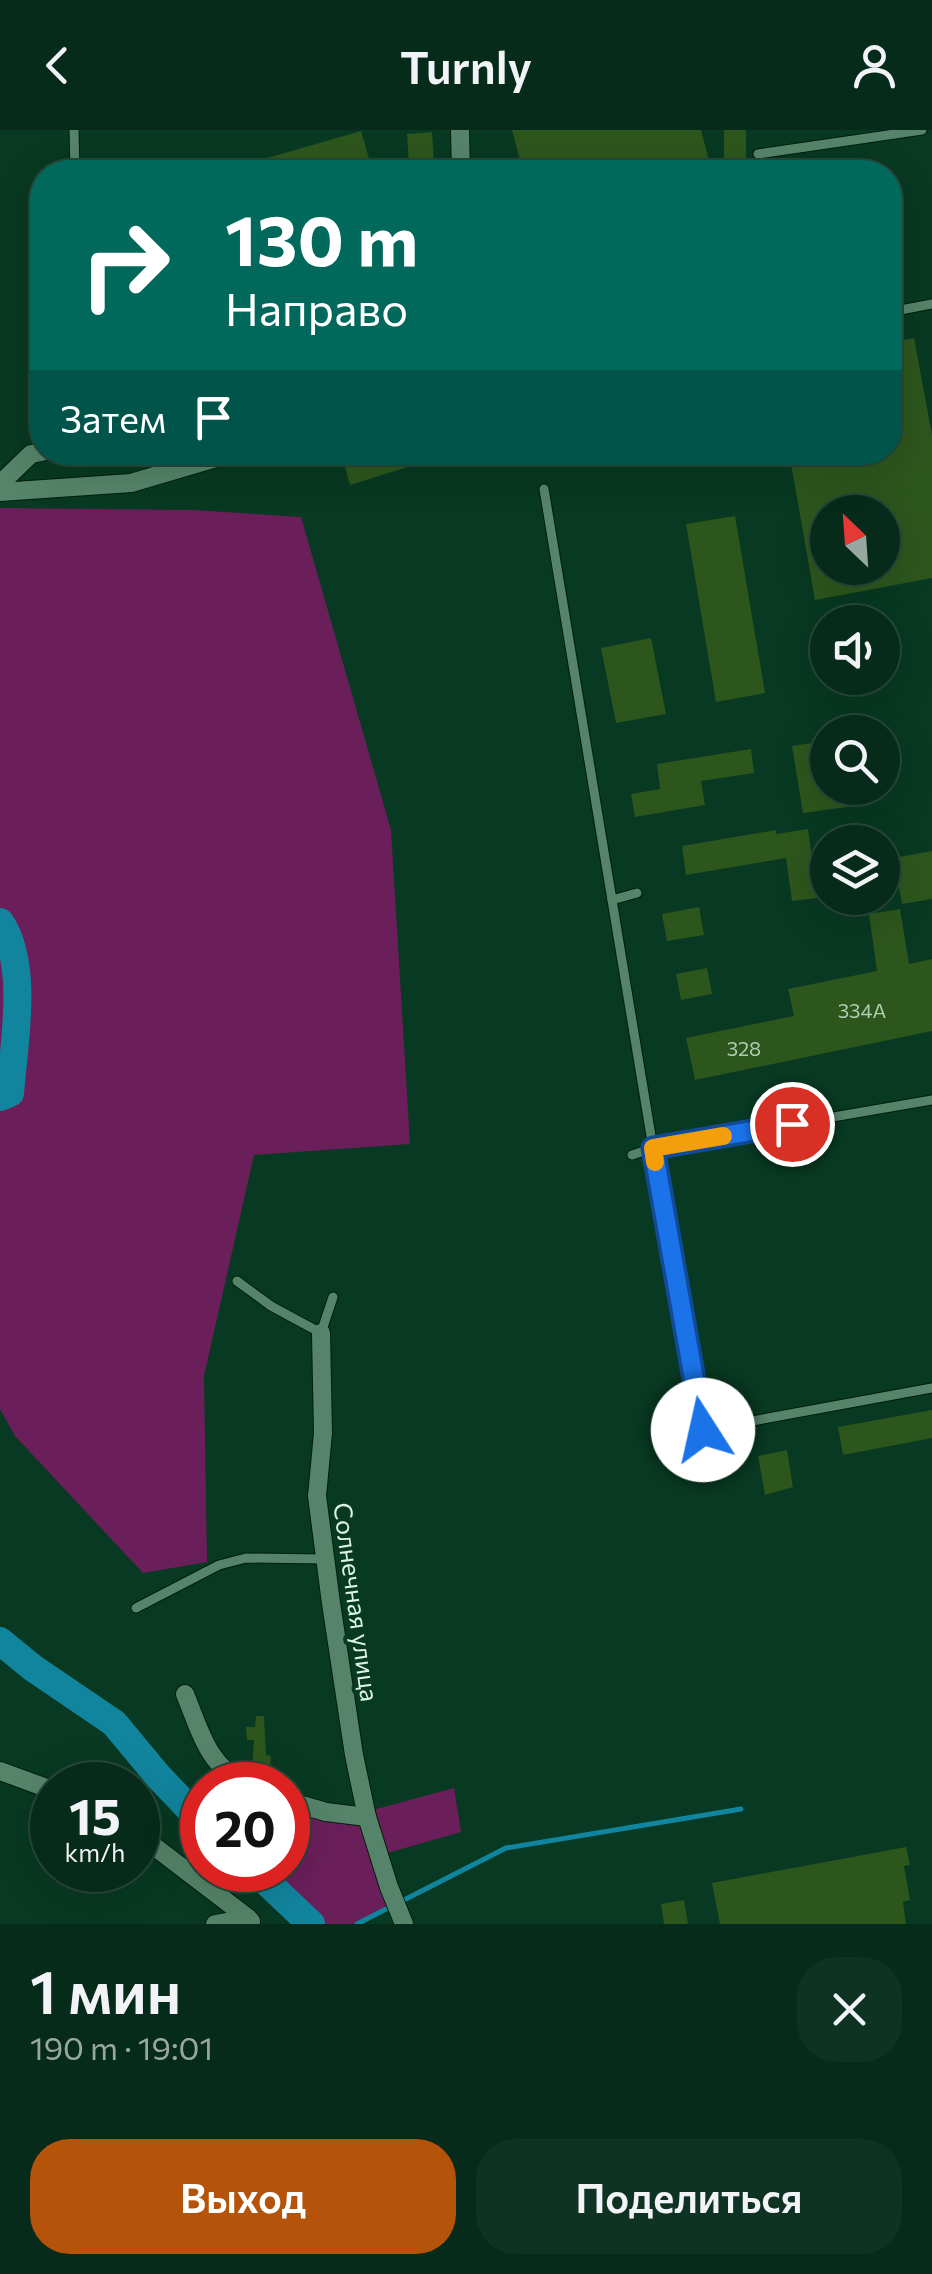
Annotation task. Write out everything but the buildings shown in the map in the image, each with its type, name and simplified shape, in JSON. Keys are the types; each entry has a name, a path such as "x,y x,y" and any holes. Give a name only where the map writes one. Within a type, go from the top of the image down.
{"street":[{"path":"460,130 461,160"},
{"path":"0,484 30,455"},
{"path":"0,492 132,483 192,465"},
{"name":"Солнечная улица","path":"321,1333 323,1434 317,1496 324,1559 367,1817 404,1924"},
{"path":"185,1694 216,1762"},
{"path":"0,1771 30,1782"},
{"path":"310,1807 367,1817"},
{"path":"160,1851 251,1921"},
{"path":"216,1924 251,1921"}],"lane":[{"path":"74,130 75,160"},
{"path":"758,154 922,130"},
{"path":"902,310 932,304"},
{"path":"544,489 703,1430 932,1388"},
{"path":"612,900 637,893"},
{"path":"632,1155 653,1148 932,1100"},
{"path":"237,1281 271,1306 321,1333 333,1297"},
{"path":"136,1608 219,1565 246,1558 324,1559"}],"shaded area":[{"path":"0,508 193,510 301,517 391,830 410,1144 254,1155 204,1376 207,1562 143,1573 15,1436 0,1409"},
{"path":"454,1788 461,1832 384,1854 373,1810"},
{"path":"310,1811 363,1823 390,1904 352,1924 316,1924 282,1892 310,1892"}],"waterway":[{"path":"0,922 9,939 17,981 10,1093 0,1097"},
{"path":"0,1641 114,1723 180,1799"},
{"path":"400,1902 506,1848 741,1809"},
{"path":"277,1892 311,1924"},
{"path":"357,1924 390,1907"}],"slow traffic":[{"path":"655,1162 653,1148 723,1136"}],"route":[{"path":"703,1430 653,1148 792,1124"}]}
